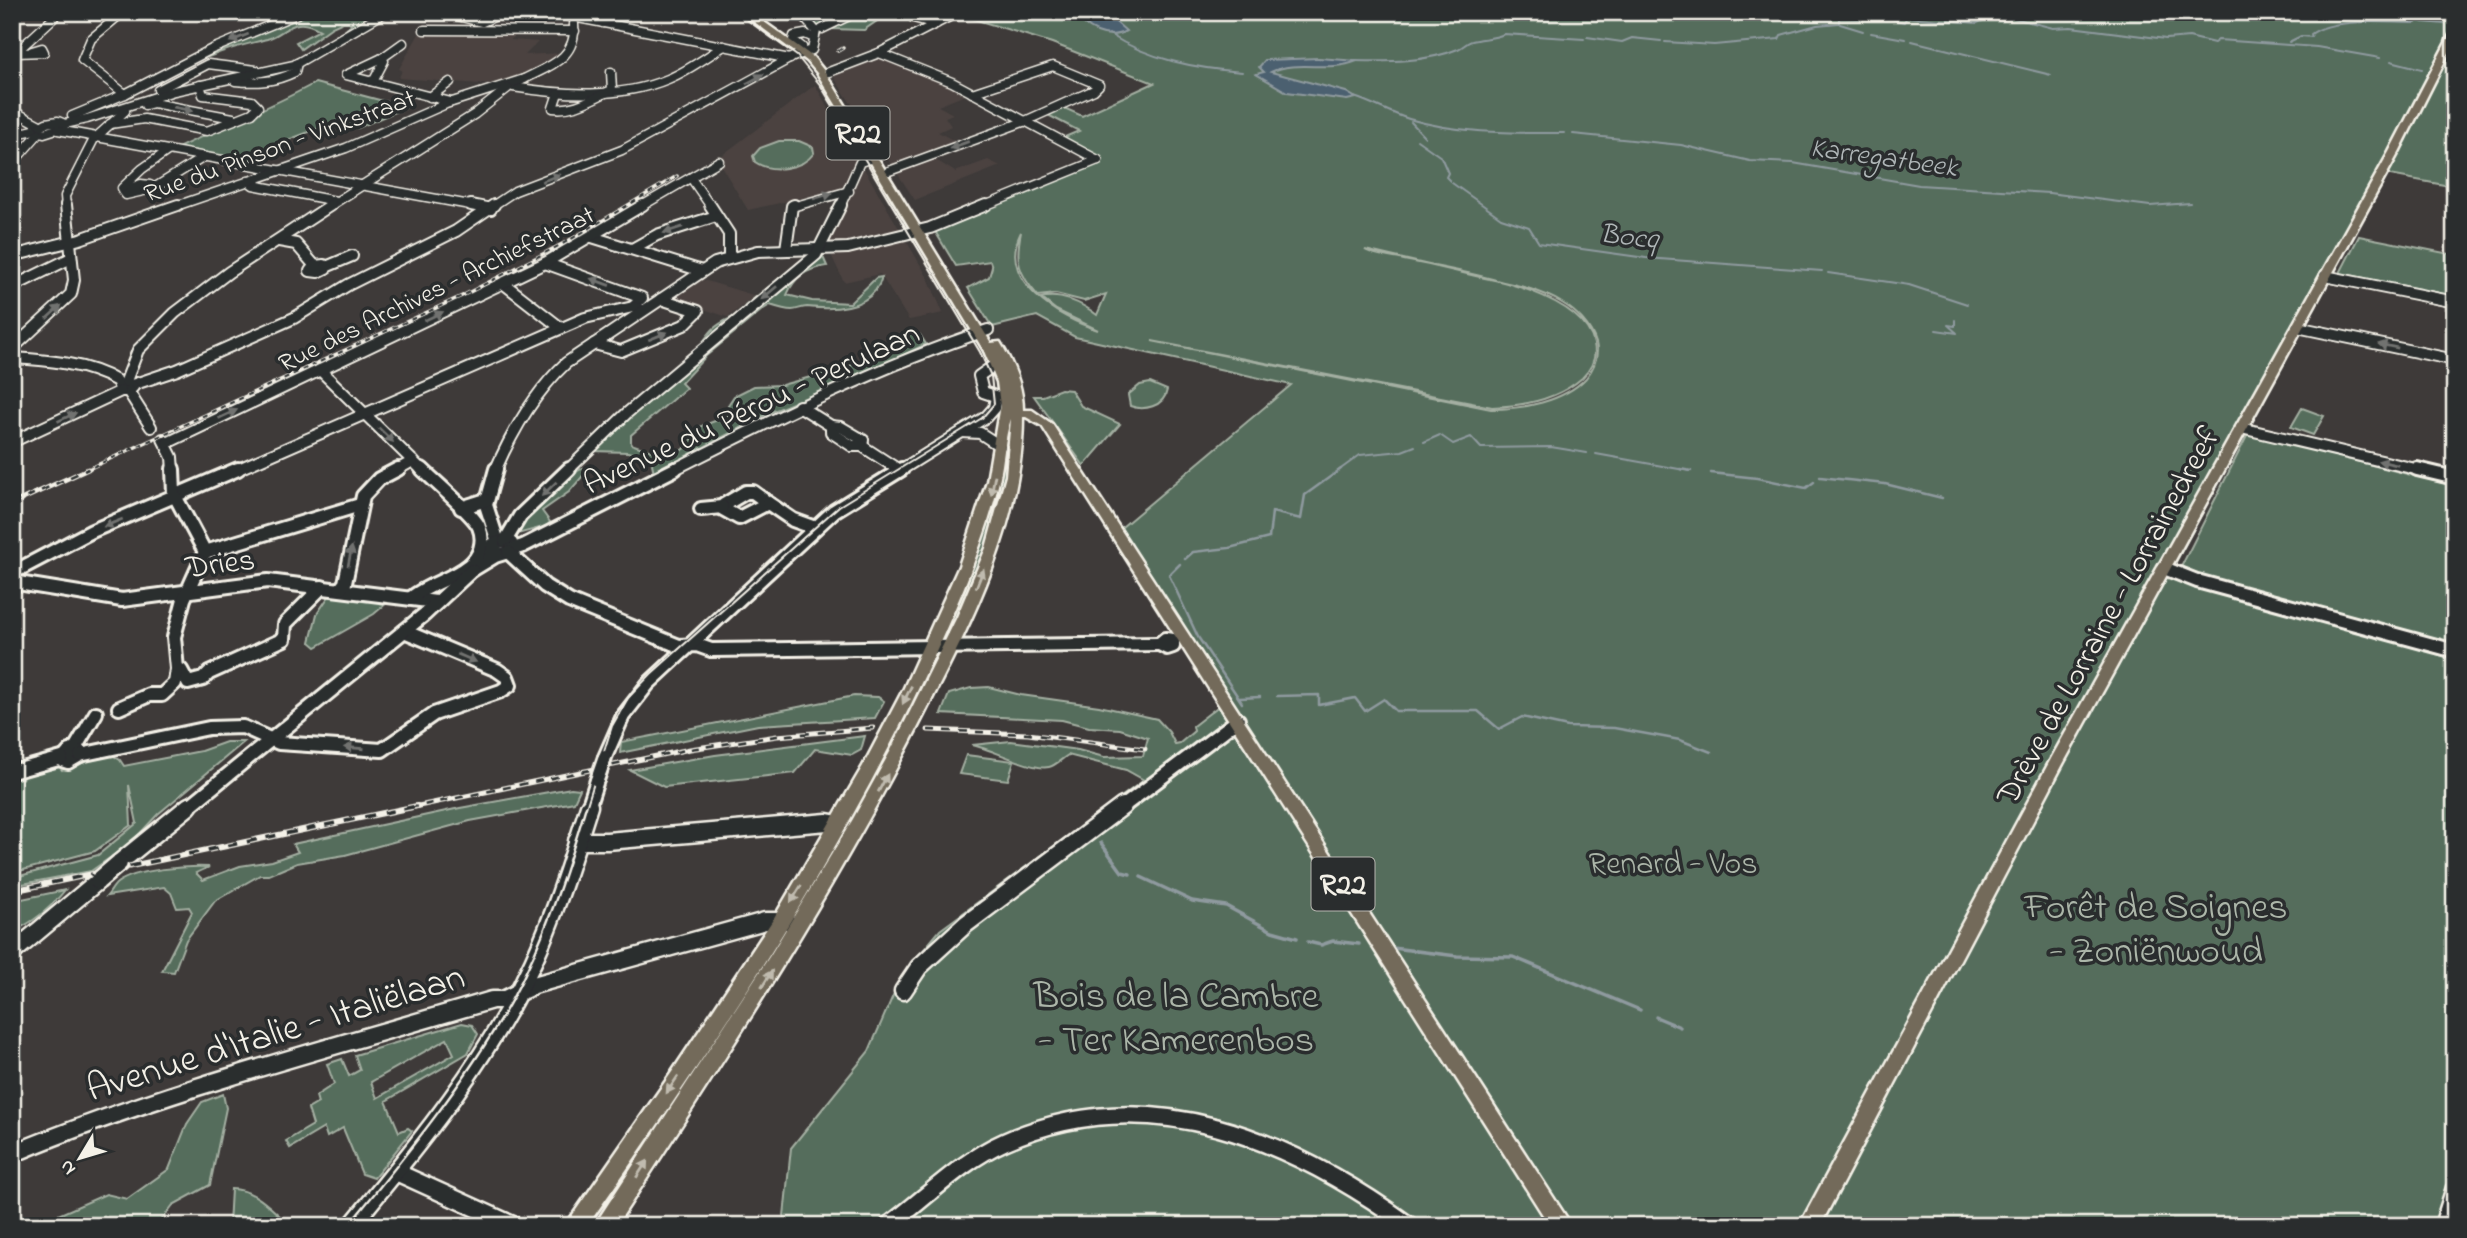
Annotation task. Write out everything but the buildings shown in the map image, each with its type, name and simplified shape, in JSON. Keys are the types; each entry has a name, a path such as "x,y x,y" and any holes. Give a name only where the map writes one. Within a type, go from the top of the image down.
{"main road":[{"name":"R22","path":"745,12 804,51 829,72 1013,380 1012,419"},
{"name":"Drève de Lorraine - Lorrainedreef","path":"1809,1226 2164,568 2394,152 2455,33"},
{"name":"R22","path":"804,51 821,72 873,158 922,230"},
{"name":"R22","path":"984,331 996,364 1001,398 1012,419 1051,433 1562,1226"},
{"path":"575,1226 695,1051 780,920 889,732 930,647 984,519 1000,446 1012,419"},
{"path":"604,1226 711,1067 801,924 855,835 903,744 974,593 1003,515 1014,460 1012,419"}],"street":[{"path":"14,55 60,12"},
{"path":"123,12 101,29 82,54 85,64 125,94"},
{"path":"61,126 212,49 302,12"},
{"path":"12,135 61,126 155,97 297,63 386,12"},
{"path":"442,12 482,22 505,12"},
{"path":"547,12 790,59"},
{"path":"603,23 623,12"},
{"path":"12,442 127,389 287,322 348,285 456,232 515,191 632,146 814,48 816,33 799,12"},
{"path":"804,51 793,38 816,33 857,12"},
{"path":"829,72 879,53 959,12"},
{"name":"Rue du Pinson - Vinkstraat","path":"12,256 70,242 346,148 451,102 510,86 565,55 575,40 574,21 578,18"},
{"path":"913,18 936,24"},
{"path":"424,30 575,31"},
{"path":"887,36 904,40"},
{"path":"405,43 382,58 346,75 451,102"},
{"path":"127,389 126,373 148,340 204,290 259,250 468,120 510,86 558,93 612,90 668,79 724,46"},
{"path":"14,55 32,51"},
{"path":"879,53 931,72 1098,160 922,230 848,248 786,249 729,258 702,271 661,299 638,309 559,368 541,388 504,454 486,500 490,522 506,546 545,586 569,601 679,646 711,650 1159,644"},
{"path":"370,81 384,62 382,58"},
{"path":"229,79 261,83 291,74 297,70 297,63"},
{"path":"155,97 152,95 154,92 208,64 291,74"},
{"path":"197,86 227,66"},
{"path":"889,171 1023,122 1094,90 1099,85 1053,66 972,93"},
{"path":"611,72 612,90"},
{"path":"430,97 450,82"},
{"path":"110,124 144,119 207,131 252,113 259,105 203,96 197,86"},
{"path":"558,93 551,107 562,110 612,90"},
{"path":"88,137 134,105 153,103 234,118"},
{"path":"12,110 38,129"},
{"path":"61,126 88,137 491,209"},
{"path":"12,164 38,129"},
{"path":"12,349 71,294 74,288 65,196 87,150 88,137"},
{"path":"87,150 88,137"},
{"path":"87,150 122,141"},
{"path":"169,150 121,186 123,191 141,184 150,185 152,188 148,192 160,188 204,157"},
{"path":"506,546 506,534 520,516 627,413 816,255 849,191 860,162 873,158"},
{"name":"Rue des Archives - Archiefstraat","path":"176,498 172,457 164,440 320,370 545,263 719,161"},
{"path":"691,178 729,234 729,258"},
{"path":"248,181 253,185 336,201"},
{"path":"786,249 792,206 849,191"},
{"path":"632,249 657,235 716,216"},
{"path":"597,234 641,244"},
{"path":"597,234 632,249 702,271"},
{"path":"279,241 296,244 315,266 310,269 311,272 321,271 352,256"},
{"path":"12,287 71,258"},
{"path":"545,263 642,298 638,309"},
{"path":"2325,276 2455,302"},
{"path":"503,283 561,328"},
{"path":"594,344 621,351 684,325 698,311 661,299"},
{"path":"12,573 88,533 176,498 561,328 604,312 638,309"},
{"path":"2297,327 2455,360"},
{"name":"Avenue du Pérou - Perulaan","path":"486,555 538,537 799,405 984,331"},
{"path":"12,358 70,366 110,377 127,389 151,428"},
{"path":"351,1226 467,1079 518,992 548,926 605,757 623,716 633,701 815,528 846,502 989,414 1001,398 983,392 979,376 996,364"},
{"path":"320,370 479,525 486,555"},
{"path":"110,377 126,373"},
{"path":"799,405 831,426 831,432 852,446 862,446 899,470"},
{"path":"2241,428 2455,478"},
{"path":"962,432 980,433 1000,446"},
{"path":"340,589 345,583 360,505 366,492 379,479 413,461"},
{"path":"701,509 722,507 750,491 793,520 815,528"},
{"path":"176,498 205,552"},
{"path":"461,508 486,500"},
{"path":"722,507 739,518 768,503"},
{"path":"205,552 360,505"},
{"path":"312,520 357,520"},
{"path":"119,708 170,690 175,683 177,669 174,637 188,592 205,552"},
{"path":"12,953 404,631 486,555"},
{"path":"411,598 420,589 465,569 486,555"},
{"path":"35,563 37,586"},
{"path":"2164,568 2197,581 2455,651"},
{"name":"Dries","path":"12,582 122,600 268,581 436,602"},
{"path":"177,669 181,670 188,683 192,684 209,673 284,639 285,624 322,587"},
{"path":"12,772 72,754 209,728 243,727 286,744 382,750 433,714 501,691 510,685 507,677 497,670 404,631"},
{"path":"72,754 96,713"},
{"path":"903,991 919,967 966,924 1238,720"},
{"path":"577,841 607,841 827,822 838,824"},
{"path":"780,920 801,924"},
{"name":"Avenue d'Italie - Italiëlaan","path":"12,1154 132,1107 492,1000 503,1000 534,985 765,921 780,920"},
{"path":"12,942 48,923"},
{"path":"888,1226 960,1170 1016,1137 1079,1120 1115,1116 1164,1116 1253,1136 1312,1161 1357,1188 1410,1226"},
{"path":"396,1172 515,1226"},
{"path":"2443,1226 2455,1188"}],"shaded area":[{"path":"522,31 510,40 538,42 525,55 563,53 528,73 495,85 399,78 402,70 399,69 419,34"},
{"path":"878,57 970,93 938,106 953,114 945,117 951,126 938,132 960,144 931,157 955,172 988,160 1000,166 915,200 831,73"},
{"path":"815,85 928,278 943,313 909,320 880,274 844,282 827,246 854,186 748,210 717,159"},
{"path":"700,279 756,296 728,317 671,298"}],"green space":[{"path":"380,12 345,31 353,22 343,22 332,27 301,49 296,42 320,30 297,24 267,39 198,58 299,15"},
{"path":"802,12 890,12 864,30 830,29 816,25"},
{"name":"Forêt de Soignes - Zoniënwoud","path":"2455,12 2455,187 2385,174 2170,573 2455,652 2455,1179 2439,1226 783,1226 791,1148 869,1051 901,977 940,930 1144,780 1126,770 1068,755 1051,766 1042,767 972,745 1011,741 1078,750 1104,757 1143,756 1148,738 1120,729 1089,727 1062,720 941,714 949,694 971,688 989,687 1021,695 1099,706 1157,719 1169,732 1175,744 1194,731 1193,726 1225,701 1116,532 1291,385 1075,337 1037,316 992,327 968,288 989,277 992,267 990,261 956,266 930,223 1093,160 1058,140 1079,131 1046,114 1062,107 1082,116 1154,83 1052,43 957,14","holes":["1021,232 1018,259 1022,273 1038,296 1056,294 1084,301 1106,294 1097,315 1070,300 1041,298 1056,310 1098,330 1066,317 1050,307 1036,295 1024,282 1017,266 1016,250","1365,250 1431,265 1377,255","1514,285 1532,290 1573,310 1587,325 1594,337 1596,357 1589,374 1577,386 1554,398 1516,408 1491,409 1152,341 1492,407 1516,405 1551,397 1572,386 1591,367 1594,358 1594,344 1584,324 1565,308"]},
{"path":"315,83 406,107 358,128 337,121 283,142 245,162 176,149 281,101"},
{"path":"779,141 799,141 813,147 814,153 802,163 786,168 769,168 755,162 753,156 760,148"},
{"path":"2359,236 2455,255 2455,296 2340,273"},
{"path":"824,250 823,257 827,266 803,274 787,295 812,301 850,303 876,278 882,277 877,288 870,296 851,305 792,310 770,305 762,310 706,356 681,383 686,388 631,435 631,444 663,455 676,454 686,447 699,427 728,416 728,405 734,396 754,386 782,385 850,366 890,347 911,333 920,335 926,344 879,367 769,413 654,473 651,459 628,452 594,451 657,389 686,365 715,327 741,314 745,306 799,262"},
{"path":"1150,383 1167,390 1162,400 1147,408 1130,406 1128,395 1140,385"},
{"path":"1061,389 1071,390 1081,406 1120,424 1084,466 1034,396 1043,396"},
{"path":"2302,408 2324,416 2313,435 2291,427"},
{"path":"2248,434 2455,486 2455,645 2178,573"},
{"path":"1005,437 1012,437 1009,463 990,537 952,633 941,632"},
{"path":"583,468 588,470 569,492 542,511 550,522 547,526 514,535 526,516 544,497"},
{"path":"329,596 388,602 374,614 316,647 310,642 317,614"},
{"path":"927,663 938,664 917,708 800,913 792,911"},
{"path":"854,696 878,697 884,701 875,718 758,725 620,753 621,742"},
{"path":"865,736 861,750 852,755 815,749 795,773 664,787 630,770 715,755"},
{"path":"226,742 244,742 158,814 131,843 91,871 12,886 12,878 98,855 137,823 129,785 131,825 95,851 12,873 12,778 59,766 62,770 109,753 124,766 201,751"},
{"path":"966,755 1014,761 1008,780 959,774"},
{"path":"571,788 580,789 574,802 470,821 345,855 297,863 269,875 260,875 215,901 186,940 174,972 162,971 192,912 189,907 177,908 171,893 164,887 107,896 117,883 136,874 175,868 209,867 196,873 203,880 240,866 272,861 298,852 293,844 460,808"},
{"path":"65,890 41,914 12,932 12,901"},
{"path":"462,1023 472,1025 478,1034 468,1053 386,1101 399,1132 408,1128 412,1131 374,1178 362,1174 343,1128 327,1137 324,1128 290,1148 286,1141 313,1125 308,1109 318,1103 316,1096 334,1084 327,1064 342,1059 349,1076 360,1070 355,1055","holes":["447,1039 454,1054 377,1098 371,1082"]},
{"path":"223,1094 226,1108 210,1185 173,1205 157,1226 33,1226 106,1194 127,1199 169,1169 187,1124 202,1102"},
{"path":"231,1189 257,1197 292,1226 229,1226"}],"water":[{"path":"1075,12 1118,12 1109,16 1126,31 1111,35 1097,32 1085,24"},
{"path":"1319,58 1357,61 1335,66 1291,66 1271,72 1346,92 1356,98 1347,100 1287,92 1256,74 1264,72 1259,67 1265,60"}],"waterway":[{"path":"1870,19 1887,18 1904,22 1907,17 1977,23 1989,18 2001,21 2010,17 2053,28 2071,27 2166,39 2189,37 2214,43 2218,40 2317,47 2380,58"},
{"path":"1665,42 1714,45 1779,39 1781,35 1817,25 1839,23 1839,18 1863,19"},
{"path":"2422,22 2445,24"},
{"path":"2289,42 2301,36 2312,37 2311,34 2333,25 2416,23"},
{"path":"1840,24 1863,31"},
{"path":"1871,33 1905,39"},
{"name":"Karregatbeek","path":"1109,34 1140,50 1173,61 1242,72"},
{"path":"1355,61 1433,57 1470,42 1504,34 1584,39"},
{"path":"1587,37 1622,42 1632,38 1661,41"},
{"path":"1912,41 2051,75"},
{"path":"2391,61 2422,69"},
{"name":"Karregatbeek","path":"1354,97 1409,119 1447,128 1486,132 1564,133"},
{"name":"Bocq","path":"1411,122 1425,137"},
{"name":"Karregatbeek","path":"1573,134 1681,145 1750,161 1793,163 1919,185 2049,193 2150,206 2190,203"},
{"name":"Bocq","path":"1417,140 1441,157 1448,173 1446,177 1450,181"},
{"name":"Bocq","path":"1452,183 1501,218 1529,227 1539,243 1646,258 1822,271"},
{"name":"Bocq","path":"1828,273 1909,285 1967,304"},
{"path":"1936,330 1957,333 1948,325 1955,326 1955,320"},
{"path":"1424,442 1440,435 1453,444 1471,437 1481,448 1551,447 1587,453"},
{"path":"1338,471 1360,455 1402,451 1415,446"},
{"path":"1596,454 1690,471"},
{"path":"1185,559 1193,552 1229,548 1269,538 1272,512 1301,519 1305,495 1341,469"},
{"path":"1680,469 1691,471"},
{"path":"1711,473 1757,478 1806,488 1814,482"},
{"path":"1820,477 1885,484 1942,498"},
{"path":"1180,564 1169,575 1198,637 1242,703"},
{"path":"1277,696 1319,695 1319,705 1355,698 1365,711 1384,699 1396,711 1478,711 1499,729 1522,717 1568,727 1614,728 1680,740 1711,752"},
{"path":"1240,698 1260,697"},
{"path":"1101,843 1122,872 1130,874"},
{"path":"1141,877 1192,901 1226,906 1272,931 1297,938"},
{"path":"1308,942 1321,945 1333,941 1359,944"},
{"path":"1393,948 1457,956 1513,957 1640,1010"},
{"path":"1656,1017 1680,1027"}],"tram line":[{"path":"586,808 612,726 628,698 651,674 839,506 982,418 994,404 991,376 980,352 821,86 797,56 736,12"},
{"path":"348,1226 414,1145 455,1089 511,1001 544,930 586,806"}],"railway":[{"path":"838,51 843,48"},
{"path":"84,471 462,296 568,241 677,176"},
{"path":"12,504 88,469"},
{"path":"409,808 690,749 777,736 873,728"},
{"path":"928,730 1028,734 1145,749"},
{"path":"12,891 417,806"}],"park label":[{"name":"Renard - Vos","path":"1673,862"},
{"name":"Bois de la Cambre - Ter Kamerenbos","path":"1176,1016"}]}
